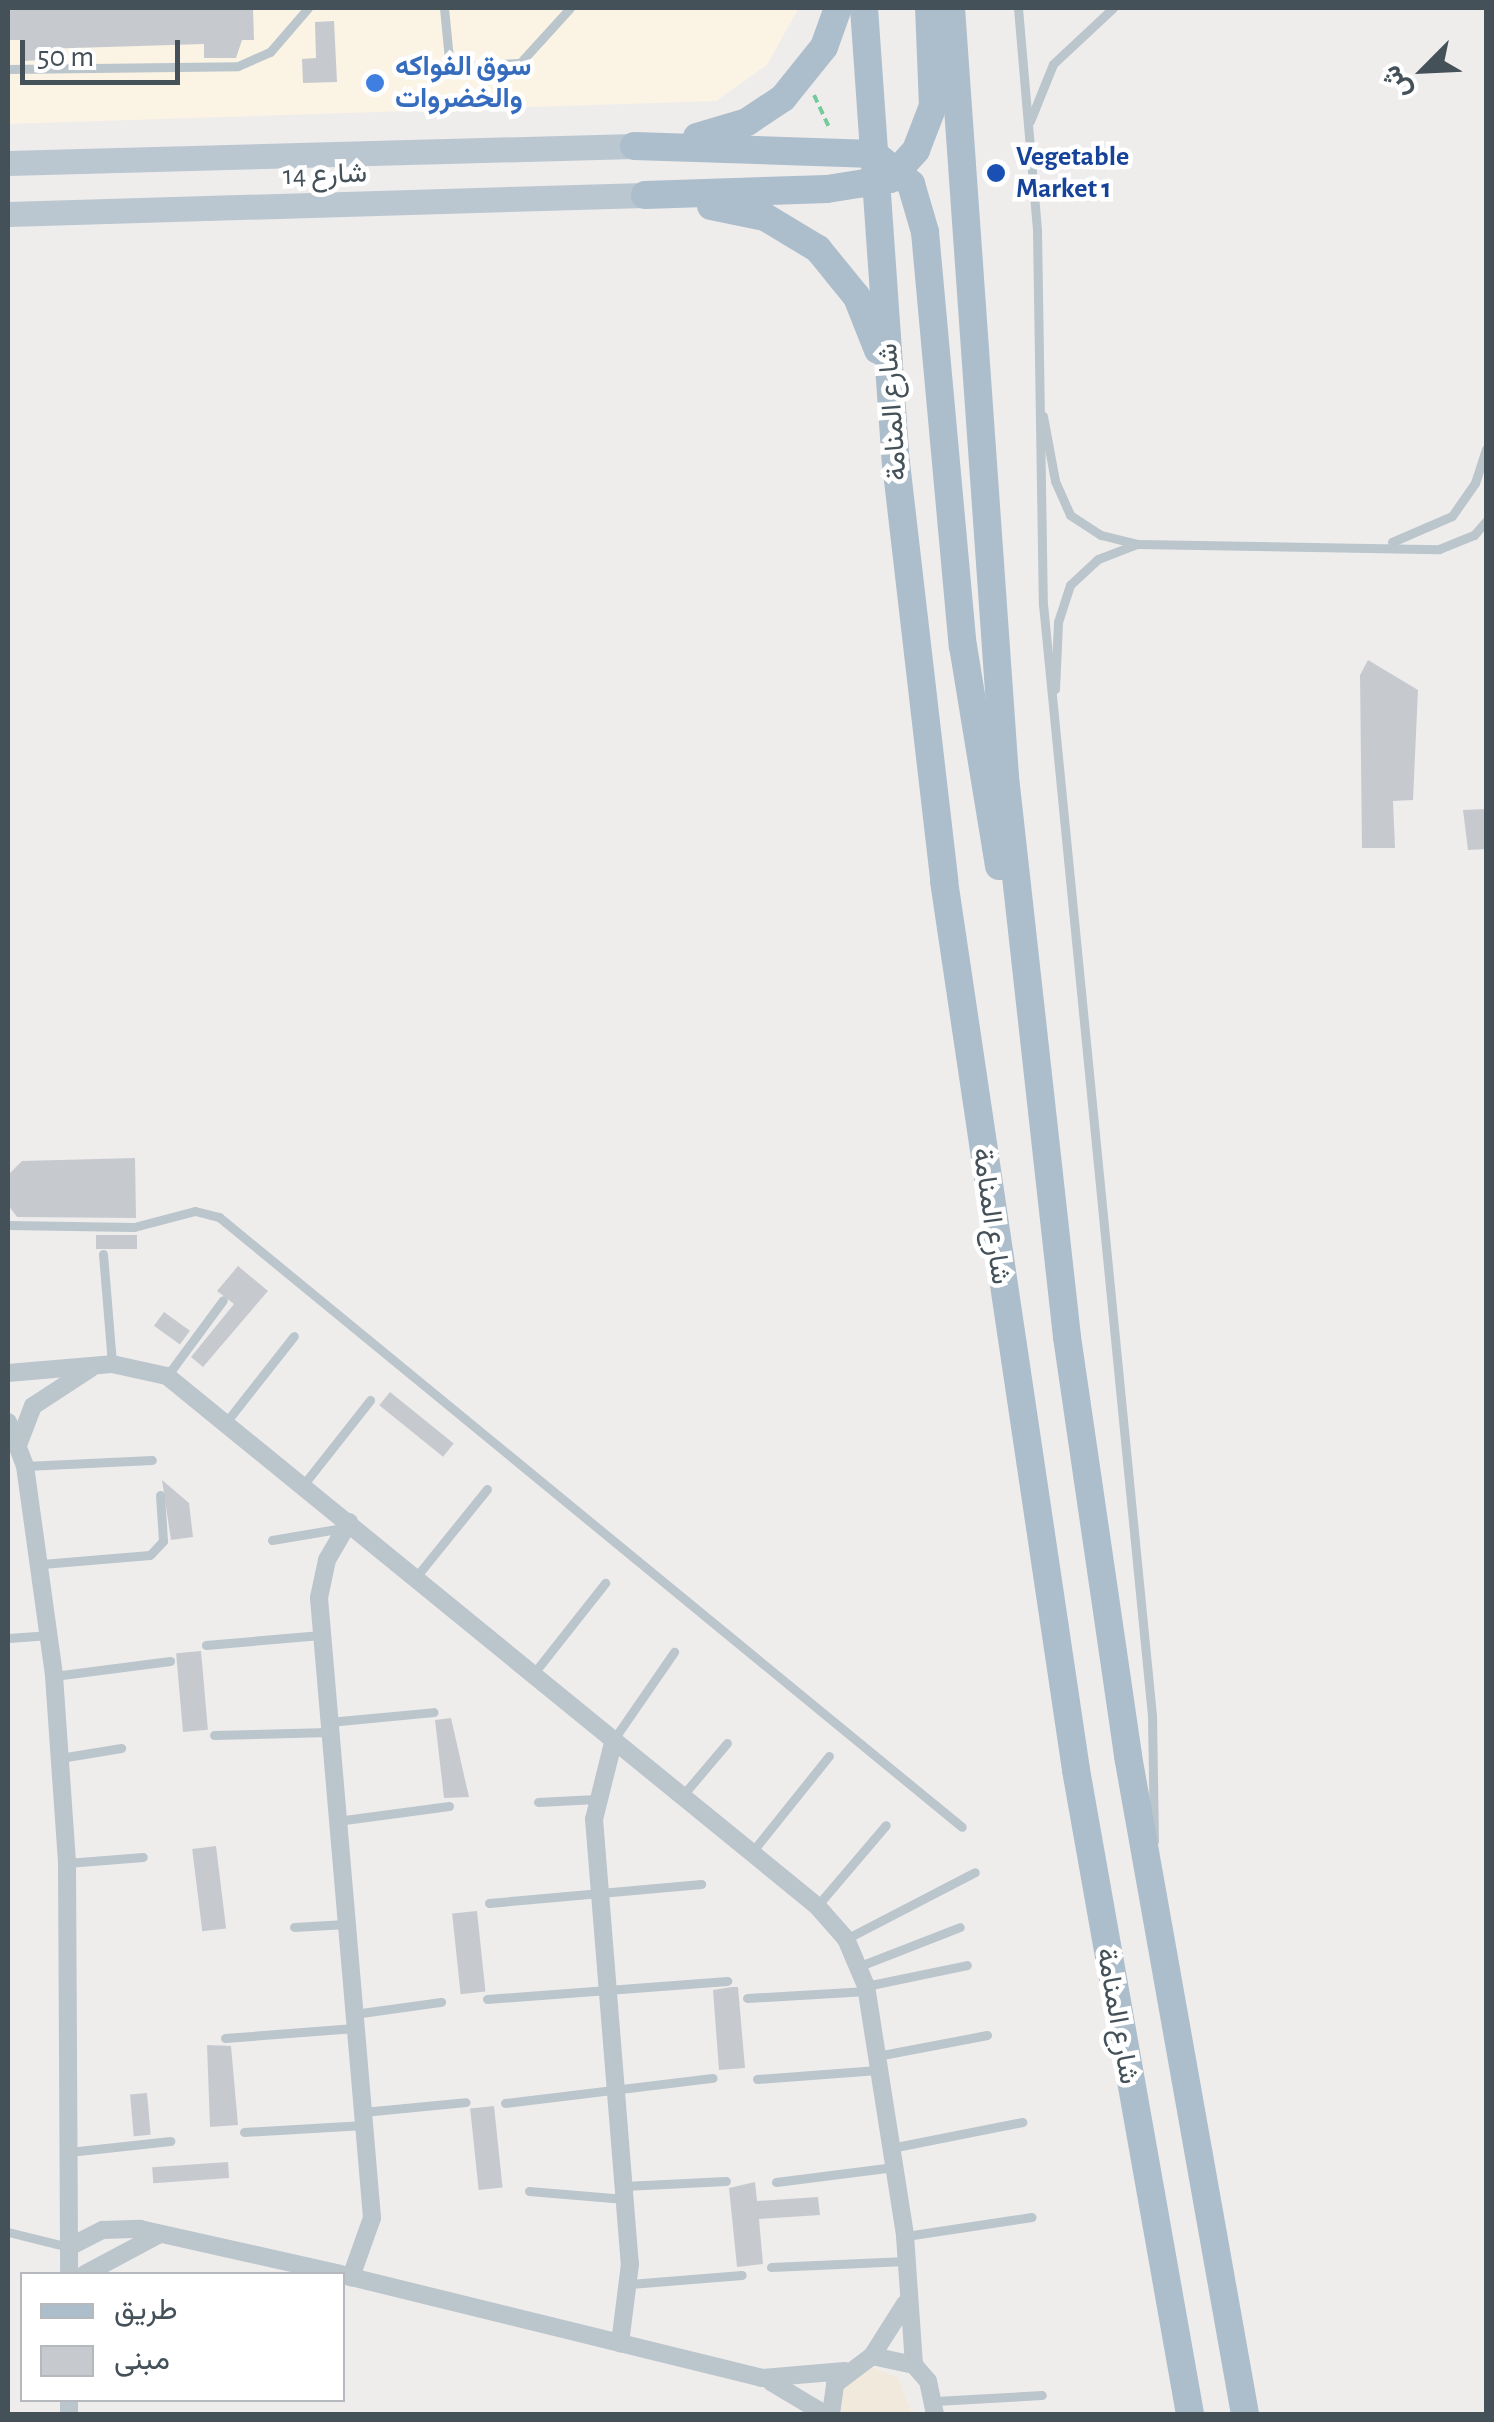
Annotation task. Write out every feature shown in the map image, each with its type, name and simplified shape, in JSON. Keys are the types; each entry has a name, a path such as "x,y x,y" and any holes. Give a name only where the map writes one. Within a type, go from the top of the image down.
{"main road":[{"path":"634,146 717,133 766,111 812,66 838,8"},
{"name":"شارع المنامة","path":"864,8 896,463 941,862 1008,1337 1110,1977 1190,2414"},
{"path":"645,195 876,185 900,170 933,106 930,8"},
{"name":"شارع المنامة","path":"951,8 1005,777 1067,1337 1149,1883 1244,2414"},
{"path":"634,146 874,154 900,170 922,216 972,716 1028,984"},
{"name":"شارع 14","path":"8,163 634,146"},
{"path":"645,195 765,217 832,263 874,335 896,463"},
{"name":"شارع 14","path":"8,214 645,195"}],"street":[{"path":"18,1445 33,1406 104,1365"},
{"path":"8,1373 104,1365 167,1376 818,1906 846,1938 866,1988 906,2236 914,2365 935,2408"},
{"path":"8,1422 26,1466 42,1564 60,1758 67,1863 69,2272"},
{"path":"347,1525 327,1560 319,1598 372,2218 345,2275 761,2378 828,2414 835,2384 844,2370"},
{"path":"614,1739 596,1799 630,2284 620,2343"},
{"path":"69,2246 121,2228 331,2272"},
{"path":"89,2272 158,2235"},
{"path":"761,2378 844,2370 872,2356 907,2299"},
{"path":"872,2356 914,2365"}],"lane":[{"path":"8,70 238,66 270,52 308,8"},
{"path":"444,8 449,59 462,66 520,63 570,8"},
{"path":"1018,8 1028,128 1052,705 1152,1714 1155,1828 1149,1883"},
{"path":"1028,128 1054,64 1113,8"},
{"path":"1040,401 1060,499 1070,515 1101,535 1138,544 1384,544 1439,549 1474,535 1486,521"},
{"path":"1384,544 1452,516 1476,484 1486,448"},
{"path":"1052,705 1058,622 1070,585 1098,559 1138,544"},
{"path":"8,1225 134,1227 196,1211 212,1213 962,1826"},
{"path":"102,1254 104,1365"},
{"path":"167,1376 223,1300"},
{"path":"227,1421 294,1336"},
{"path":"304,1484 370,1400"},
{"path":"26,1466 152,1460"},
{"path":"416,1576 487,1489"},
{"path":"42,1564 150,1555 162,1541 160,1494"},
{"path":"272,1540 347,1525"},
{"path":"534,1673 604,1583"},
{"path":"8,1638 50,1635"},
{"path":"206,1645 321,1635"},
{"path":"614,1739 674,1652"},
{"path":"54,1676 170,1661"},
{"path":"214,1735 329,1727 434,1712"},
{"path":"683,1795 727,1743"},
{"path":"60,1758 121,1748"},
{"path":"752,1852 829,1756"},
{"path":"538,1802 596,1799"},
{"path":"337,1821 448,1806"},
{"path":"818,1906 886,1825"},
{"path":"67,1863 143,1857"},
{"path":"846,1938 975,1872"},
{"path":"488,1903 701,1884"},
{"path":"294,1927 346,1924"},
{"path":"860,1966 960,1927"},
{"path":"747,1998 866,1988 967,1965"},
{"path":"487,1999 727,1981"},
{"path":"224,2038 355,2021 440,2002"},
{"path":"758,2079 878,2063 987,2035"},
{"path":"505,2103 712,2078"},
{"path":"244,2132 363,2119 466,2102"},
{"path":"776,2182 893,2157 1022,2122"},
{"path":"68,2152 170,2141"},
{"path":"528,2191 624,2192 726,2181"},
{"path":"906,2236 1032,2216"},
{"path":"8,2232 69,2246"},
{"path":"771,2267 908,2261"},
{"path":"630,2284 742,2275"},
{"path":"935,2408 1042,2395"}],"shaded area":[{"name":"سوق الفواكه والخضروات","path":"8,8 797,11 767,65 716,101 8,124"}],"sand":[{"path":"871,2367 898,2377 912,2414 830,2414 834,2388"}],"building":[{"path":"8,8 253,8 254,40 242,40 236,58 204,58 204,44 41,49 42,60 22,61 20,40 8,40"},
{"path":"334,21 337,82 303,83 302,59 316,58 315,22"},
{"path":"1368,660 1418,690 1413,800 1393,801 1395,848 1362,848 1360,675"},
{"path":"1486,809 1486,849 1468,850 1463,810"},
{"path":"135,1158 136,1218 17,1217 8,1205 8,1175 22,1161"},
{"path":"96,1235 137,1235 137,1249 96,1249"},
{"path":"238,1266 268,1291 203,1367 191,1357 234,1304 217,1291"},
{"path":"164,1312 190,1331 180,1345 154,1326"},
{"path":"390,1392 454,1444 443,1457 379,1405"},
{"path":"162,1480 189,1503 193,1537 171,1540"},
{"path":"201,1651 208,1730 183,1732 176,1653"},
{"path":"451,1718 469,1797 444,1798 435,1720"},
{"path":"216,1846 226,1928 202,1931 192,1849"},
{"path":"477,1911 485,1992 461,1994 452,1914"},
{"path":"738,1987 745,2068 719,2070 713,1990"},
{"path":"207,2045 231,2046 238,2125 210,2127"},
{"path":"147,2093 151,2135 134,2136 130,2094"},
{"path":"494,2106 503,2188 479,2190 470,2109"},
{"path":"228,2162 229,2178 153,2183 152,2167"},
{"path":"755,2182 757,2201 818,2197 820,2215 759,2219 763,2264 737,2267 729,2188"}],"place":[{"name":"سوق الفواكه والخضروات","path":"375,83"},
{"name":"Vegetable Market 1","path":"996,173"}]}
